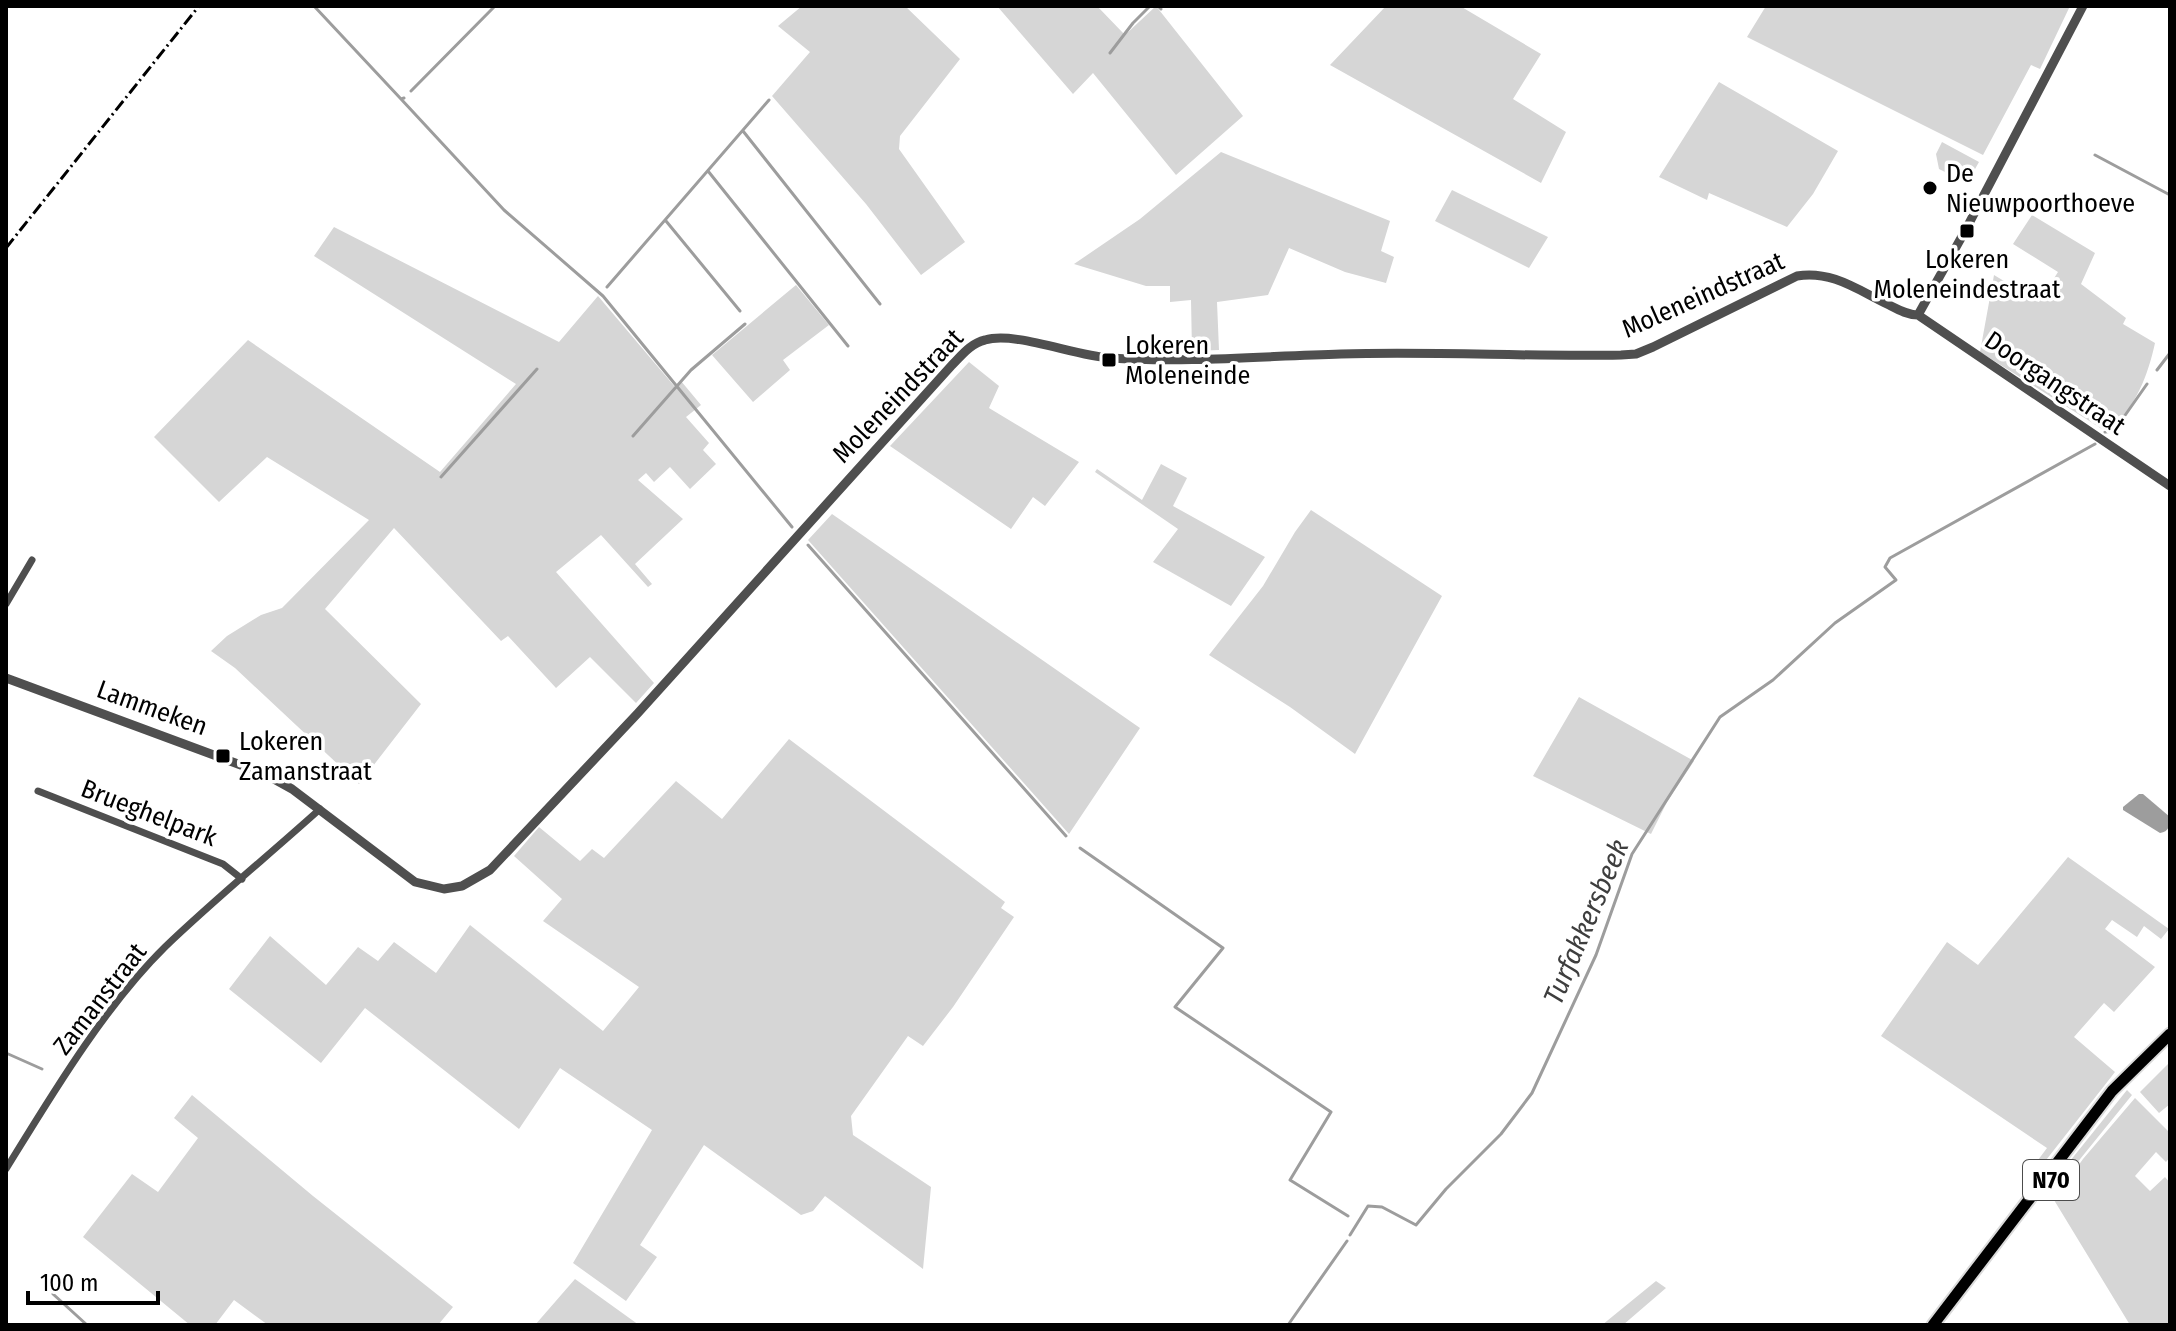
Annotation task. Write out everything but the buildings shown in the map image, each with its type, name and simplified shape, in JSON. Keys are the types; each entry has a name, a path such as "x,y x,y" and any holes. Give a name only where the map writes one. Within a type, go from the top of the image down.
{"main road":[{"name":"N70","path":"1933,1325 2073,1139 2130,1071 2170,1034"},
{"name":"N70","path":"1942,1325 2115,1098 2170,1043"}],"street":[{"path":"1918,315 2083,6"},
{"name":"Moleneindstraat","path":"320,809 415,882 444,889 462,886 490,870 638,713 952,365 984,340 1005,338 1087,356 1121,359 1253,359 1342,354 1636,354 1797,276 1810,273 1836,279 1896,309 1918,315"},
{"name":"Doorgangstraat","path":"1918,315 1924,322 2170,486"},
{"path":"6,604 32,560"},
{"name":"Lammeken","path":"6,678 265,774 320,809"},
{"name":"Brueghelpark","path":"38,791 223,864 242,879"},
{"name":"Zamanstraat","path":"6,1169 56,1090 128,988 165,948 320,809"}],"shaded area":[{"path":"802,6 905,6 960,59 900,136 899,149 965,242 921,275 866,204 772,96 810,52 778,26"},
{"path":"997,6 1097,6 1125,35 1156,6 1243,116 1176,175 1093,73 1073,94"},
{"path":"1386,6 1460,6 1541,54 1513,99 1566,132 1541,183 1330,65"},
{"path":"1766,6 2070,6 2040,69 2031,65 1983,155 1747,37"},
{"path":"1719,82 1838,151 1813,194 1787,227 1709,193 1707,200 1659,177"},
{"path":"1942,142 1979,162 1967,183 1939,169 1936,154"},
{"path":"1221,152 1390,221 1381,251 1394,257 1386,283 1345,272 1289,248 1268,295 1217,302 1219,350 1192,351 1191,300 1170,302 1170,286 1146,286 1074,264 1140,219"},
{"path":"1452,190 1548,237 1529,268 1435,221"},
{"path":"2032,215 2095,253 2081,284 2126,318 2123,324 2155,343 2140,390 2127,411 2110,429 2102,429 1980,352 1994,275 2039,302 2058,272 2013,244"},
{"path":"334,227 559,342 598,296 675,387 681,381 701,405 686,417 709,443 703,450 716,464 690,489 670,467 654,482 646,473 638,480 683,519 635,564 652,584 648,587 601,535 556,572 654,683 636,703 590,657 556,688 508,636 501,641 394,528 325,609 421,704 359,784 235,668 211,651 227,636 261,615 282,608 369,520 267,457 219,502 154,437 248,340 440,472 516,384 314,256"},
{"path":"796,285 829,325 783,360 790,370 753,402 712,355"},
{"path":"969,362 999,386 989,408 1079,462 1045,506 1033,497 1011,529 890,446"},
{"path":"1161,464 1187,478 1173,506 1265,557 1231,606 1153,562 1178,529 1095,472 1097,469 1142,500"},
{"path":"1311,510 1442,596 1355,754 1290,707 1209,655 1263,586"},
{"path":"832,514 1140,728 1069,834 808,540"},
{"path":"1579,697 1694,761 1667,802 1651,834 1533,776"},
{"path":"789,739 1005,902 1001,908 1014,917 923,1046 908,1036 851,1116 853,1135 931,1187 923,1269 825,1196 813,1211 801,1215 704,1145 640,1245 657,1257 626,1301 573,1263 652,1130 560,1068 519,1129 365,1008 321,1063 229,989 270,936 326,985 358,947 378,961 394,942 436,973 470,925 603,1031 639,987 543,921 562,899 514,856 539,827 580,861 592,849 604,858 676,781 722,819"},
{"path":"2139,794 2170,817 2165,831 2160,833 2123,810"},
{"path":"2068,857 2169,929 2161,939 2144,926 2137,937 2112,920 2105,929 2155,967 2114,1012 2104,1003 2074,1037 2115,1072 2028,1183 2023,1180 2047,1148 1881,1036 1947,942 1978,965"},
{"path":"2170,1062 2170,1104 2159,1113 2140,1092"},
{"path":"2127,1090 2132,1095 2051,1195 2046,1191"},
{"path":"192,1095 453,1307 438,1325 268,1325 234,1300 215,1325 190,1325 83,1237 132,1174 158,1192 198,1138 174,1118"},
{"path":"2135,1098 2170,1133 2170,1157 2166,1162 2156,1152 2135,1176 2150,1191 2165,1177 2170,1183 2170,1325 2130,1325 2054,1200 2083,1159"},
{"path":"575,1279 639,1325 535,1325"},
{"path":"1656,1281 1666,1288 1623,1325 1602,1325"}],"waterway":[{"path":"314,6 401,99 404,98"},
{"path":"411,91 495,6"},
{"path":"1110,53 1150,6"},
{"path":"1158,6 1161,9"},
{"path":"401,99 504,210 603,296 792,527"},
{"path":"607,287 769,100"},
{"path":"743,131 880,304"},
{"path":"2095,155 2170,195"},
{"path":"708,171 848,346"},
{"path":"666,221 740,311"},
{"path":"633,436 691,370 745,324"},
{"name":"Turfakkersbeek","path":"2157,370 2170,353"},
{"path":"441,477 537,369"},
{"name":"Turfakkersbeek","path":"2105,432 2114,431 2147,384"},
{"name":"Turfakkersbeek","path":"1350,1235 1368,1206 1382,1207 1416,1225 1446,1189 1501,1134 1532,1093 1596,955 1632,854 1720,717 1773,680 1835,623 1896,580 1885,567 1890,558 2095,444"},
{"path":"808,545 1066,836"},
{"path":"1080,848 1223,948 1175,1007 1331,1112 1290,1180 1348,1216"},
{"path":"6,1053 42,1069"},
{"name":"Turfakkersbeek","path":"1288,1325 1347,1241"},
{"path":"53,1294 87,1325"}],"railway":[{"path":"6,248 199,6"}],"place":[{"name":"De Nieuwpoorthoeve","path":"1930,188"},
{"name":"Lokeren Moleneindestraat","path":"1967,231"},
{"name":"Lokeren Moleneinde","path":"1109,360"},
{"name":"Lokeren Zamanstraat","path":"223,756"}]}
